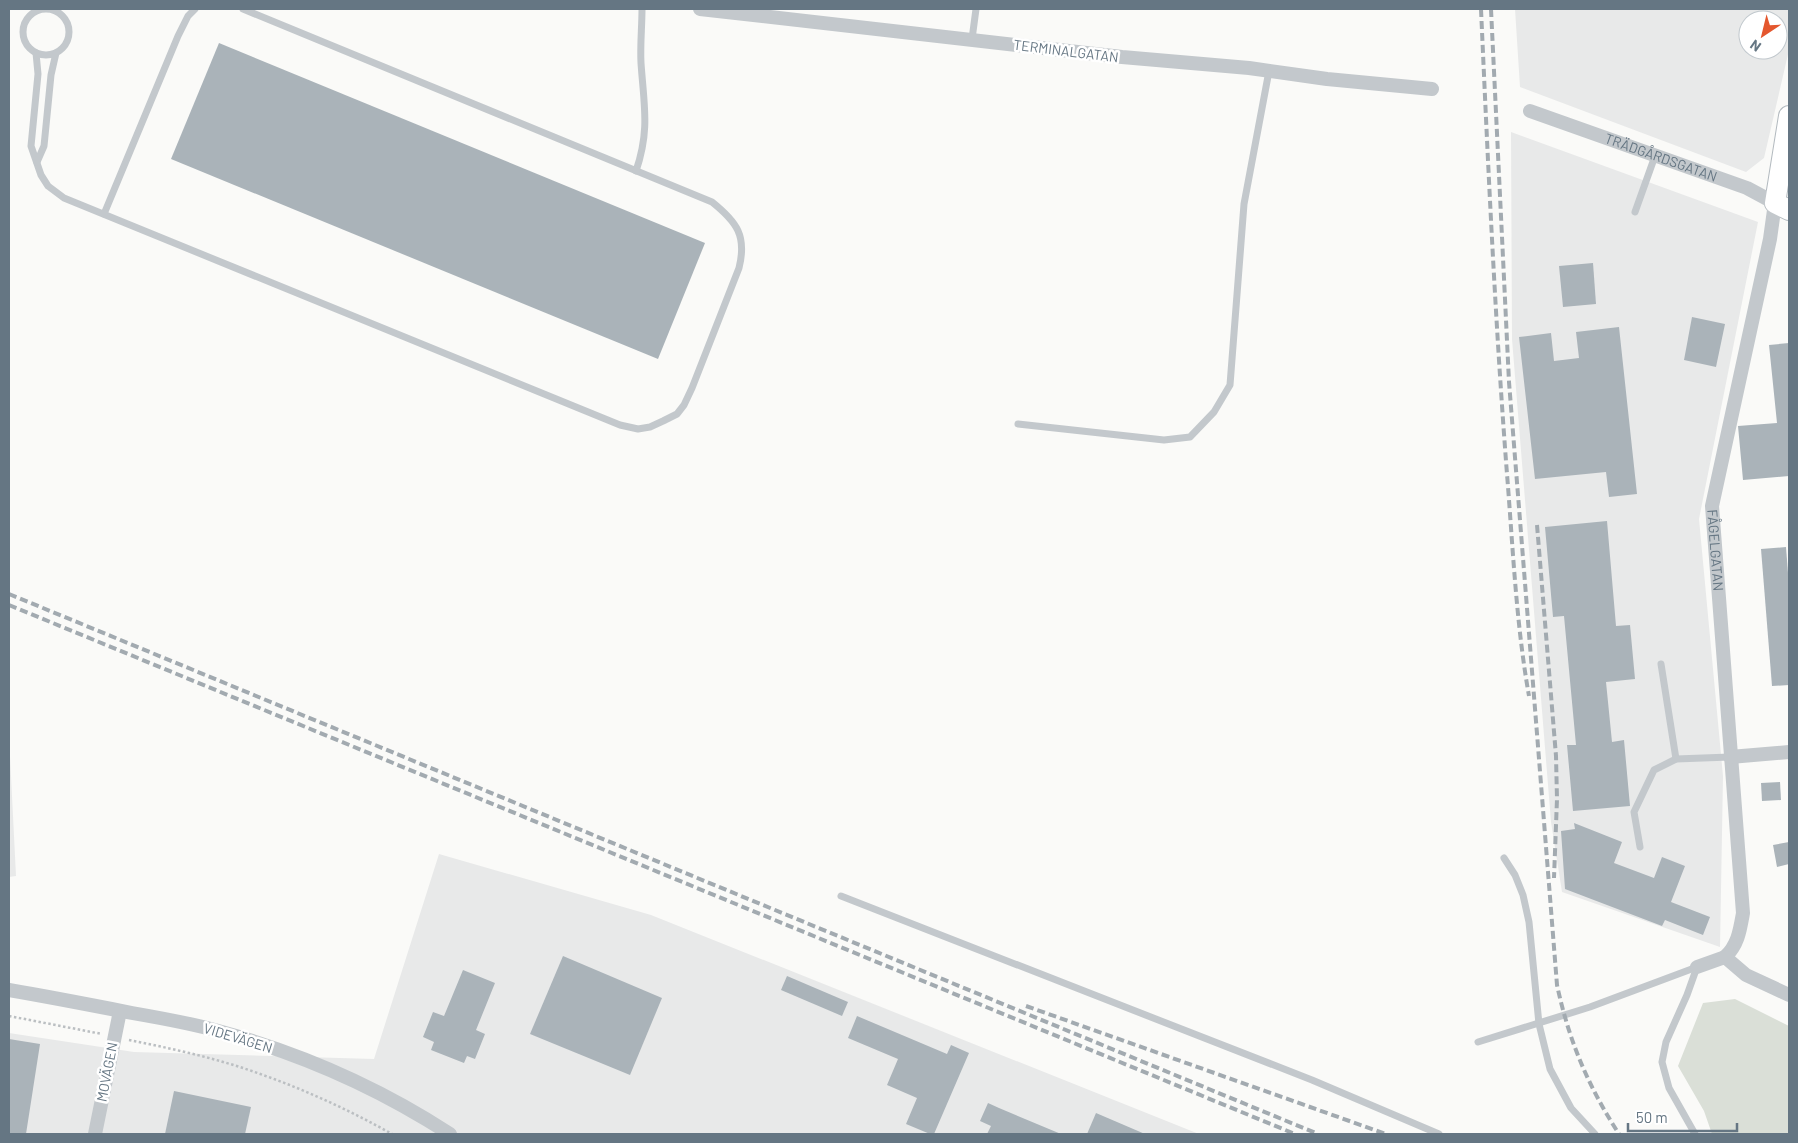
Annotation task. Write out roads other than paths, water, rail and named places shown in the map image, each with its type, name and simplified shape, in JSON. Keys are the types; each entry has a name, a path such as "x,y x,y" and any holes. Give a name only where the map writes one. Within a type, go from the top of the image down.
{"street":[{"name":"TERMINALGATAN","path":"700,9 1122,57 1432,89"},
{"name":"TRÄDGÅRDSGATAN","path":"1530,111 1747,188 1782,206"},
{"name":"FÅGELGATAN","path":"1725,956 1732,951 1739,936 1743,913 1712,506 1770,239 1782,206 1789,116"},
{"path":"1730,757 1789,752"},
{"path":"1697,967 1725,956 1746,975 1789,995"},
{"name":"VIDEVÄGEN","path":"9,990 219,1031 315,1063 416,1112 450,1134"},
{"name":"MOVÄGEN","path":"96,1134 120,1011"}],"lane":[{"path":"104,214 178,36 188,16 195,9"},
{"path":"36,53 38,74 31,146 41,175 48,186 69,200 620,426 638,429 650,427 677,414 692,388 739,268 743,253 742,240 734,223 712,202 243,9"},
{"path":"636,171 643,150 646,132 641,62 642,9"},
{"path":"972,39 976,9"},
{"path":"56,10 62,16 69,30 66,43 50,55 36,53 26,44 23,31 28,17 35,11 56,10"},
{"path":"37,162 44,146 51,75 56,52"},
{"path":"1018,424 1164,440 1190,437 1214,412 1230,385 1244,204 1270,71"},
{"path":"1635,212 1655,156"},
{"path":"1660,664 1676,759"},
{"path":"1640,847 1634,812 1654,770 1676,759 1730,757"},
{"path":"1504,858 1515,875 1527,913 1539,1024 1550,1068 1571,1108 1595,1134"},
{"path":"841,896 1312,1080 1439,1134"},
{"path":"1478,1042 1539,1024 1636,991 1697,967"},
{"path":"1695,1134 1670,1088 1662,1062 1666,1042 1697,967"}],"railway":[{"path":"1481,9 1492,242 1503,416 1518,613 1529,696"},
{"path":"1491,9 1509,382 1557,985 1567,1025 1581,1062 1589,1081 1619,1134"},
{"path":"1537,525 1556,756 1557,799 1554,878"},
{"path":"9,594 1318,1134"},
{"path":"9,605 1295,1134"},
{"path":"1026,1006 1386,1134"}]}
